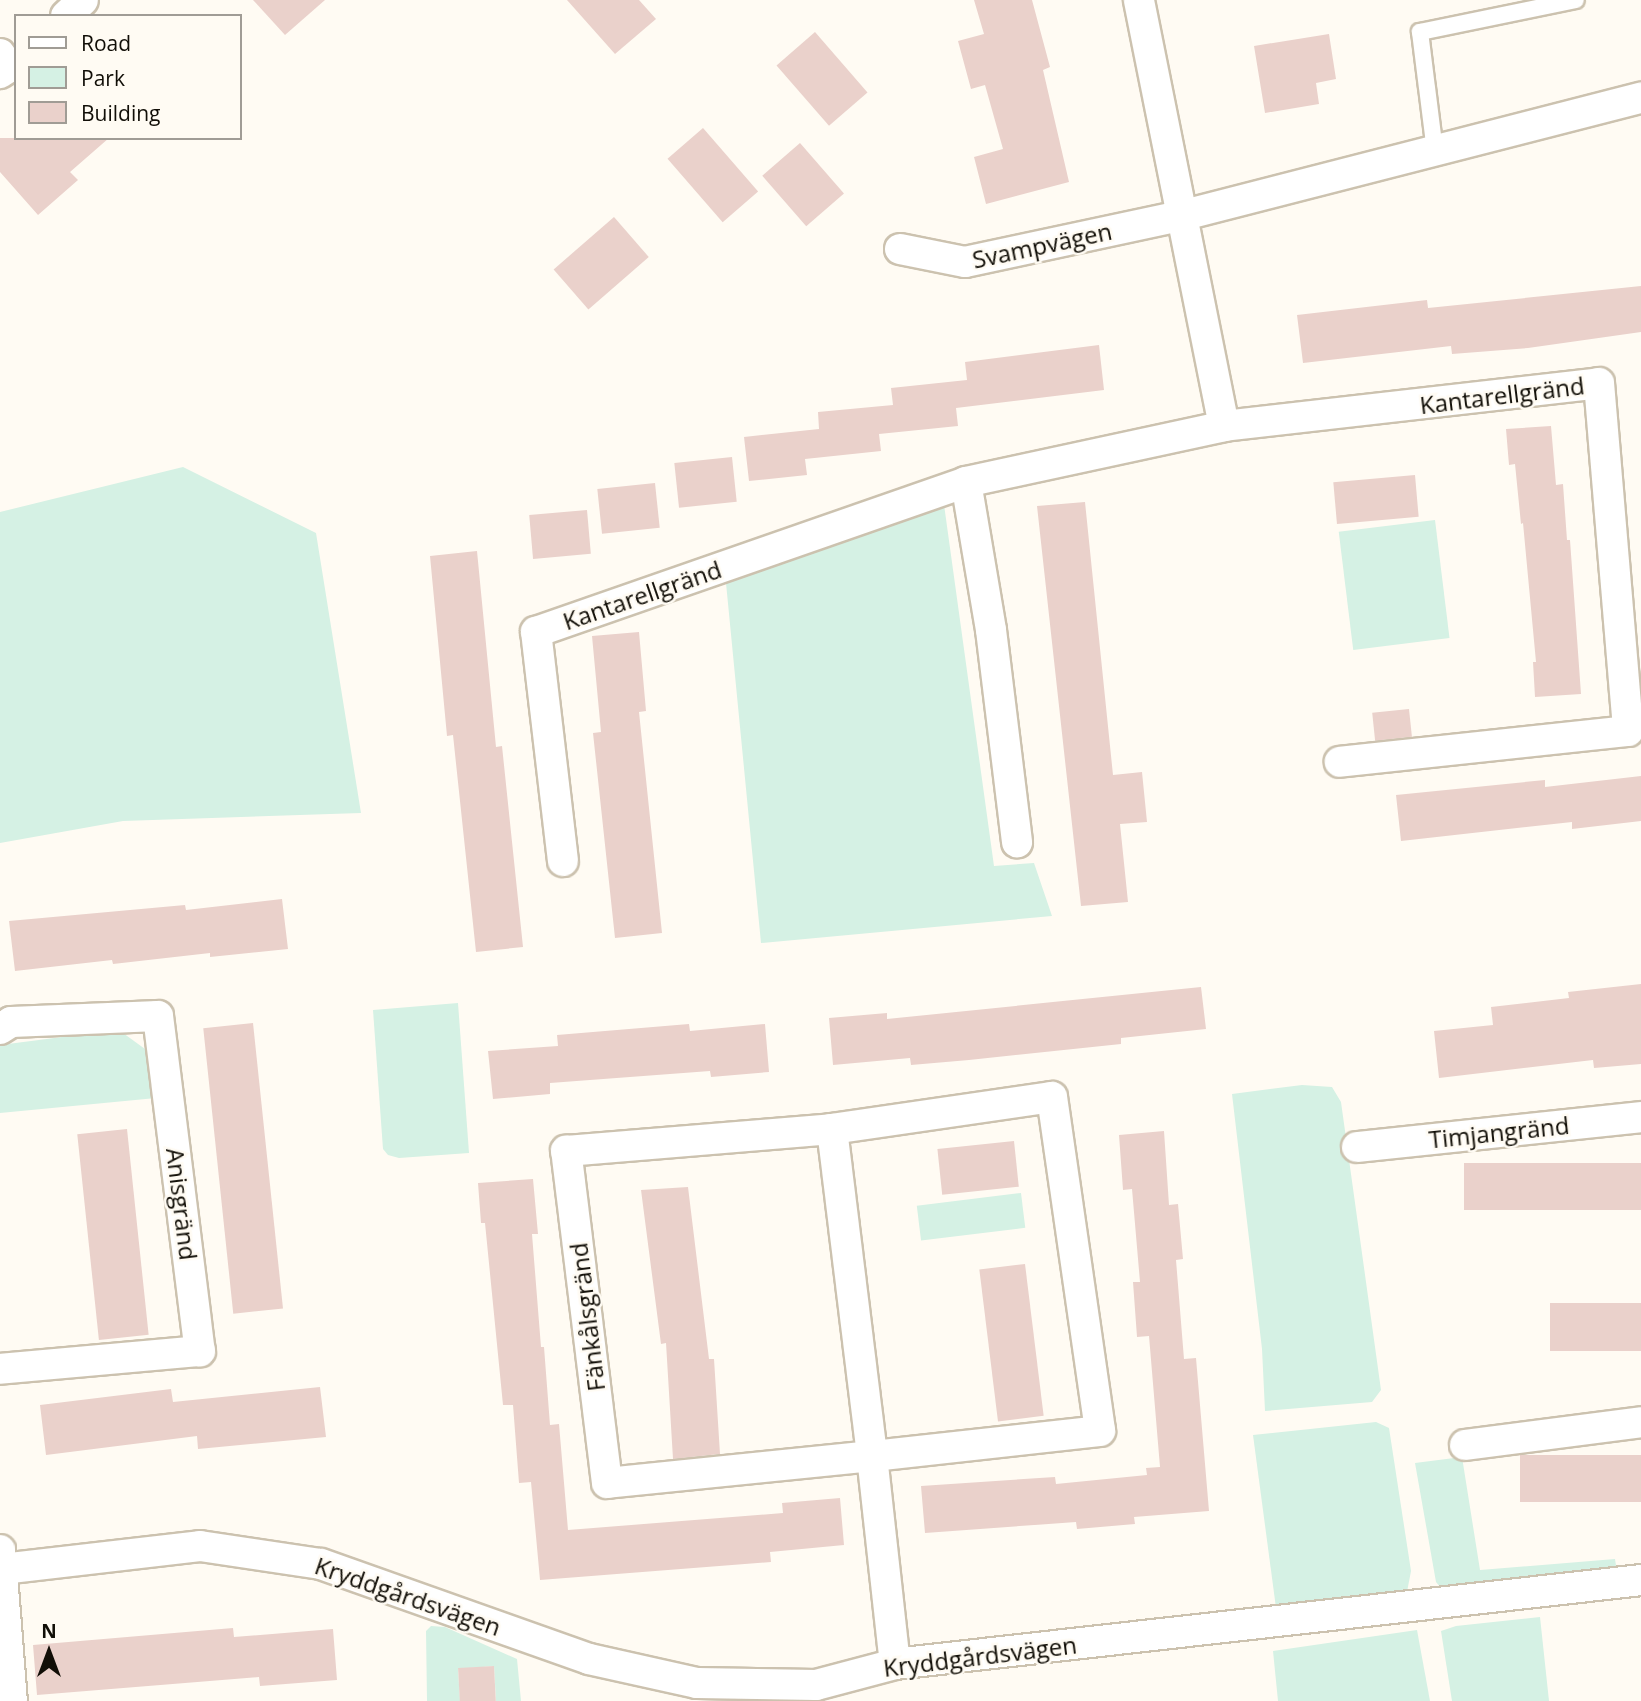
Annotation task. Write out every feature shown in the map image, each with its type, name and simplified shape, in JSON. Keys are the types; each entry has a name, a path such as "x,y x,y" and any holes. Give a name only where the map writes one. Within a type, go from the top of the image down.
{"street":[{"path":"68,14 83,0"},
{"path":"1139,0 1224,426"},
{"name":"Svampvägen","path":"900,249 965,262 1184,215 1641,98"},
{"name":"Kantarellgränd","path":"563,861 536,632 966,482 1224,426 1599,383 1635,731 1340,762"},
{"path":"966,482 991,630 1017,842"},
{"name":"Anisgränd","path":"0,1029 11,1023 158,1016 200,1351 0,1369"},
{"name":"Fänkålsgränd","path":"1052,1097 1100,1431 607,1483 566,1151 832,1129 1052,1097"},
{"name":"Timjangränd","path":"1357,1147 1641,1116"},
{"path":"832,1129 895,1664"},
{"path":"1465,1445 1641,1422"},
{"name":"Kryddgårdsvägen","path":"1,1559 200,1546 321,1564 589,1658 697,1683 817,1693 895,1664 1641,1580"},
{"path":"1,1559 12,1701"}],"lane":[{"path":"1435,151 1420,32 1576,0"}],"green space":[{"path":"183,467 316,533 361,813 123,821 0,843 0,512"},
{"path":"942,490 994,866 1034,863 1052,916 761,943 726,583"},
{"path":"1435,520 1450,638 1353,650 1339,532"},
{"path":"458,1003 469,1153 399,1158 388,1155 383,1149 373,1010"},
{"path":"101,1032 123,1033 145,1049 156,1098 0,1113 0,1045"},
{"path":"1302,1085 1332,1087 1341,1102 1381,1390 1372,1402 1265,1411 1262,1349 1232,1094"},
{"path":"1021,1193 1025,1228 921,1241 917,1206"},
{"path":"1376,1422 1389,1428 1411,1571 1407,1592 1276,1608 1253,1435"},
{"path":"1462,1457 1480,1570 1615,1559 1617,1572 1441,1588 1436,1582 1415,1463"},
{"path":"1540,1617 1549,1701 1452,1701 1441,1631 1456,1626"},
{"path":"431,1626 445,1627 517,1659 521,1701 496,1701 494,1666 458,1669 460,1701 427,1701 426,1631"},
{"path":"1417,1630 1430,1701 1278,1701 1273,1651"}],"building":[{"path":"253,0 325,0 285,35"},
{"path":"567,0 639,0 656,19 615,54"},
{"path":"974,0 1032,0 1050,67 1043,70 1069,182 986,204 974,157 1003,149 985,85 971,89 958,41 984,34"},
{"path":"815,32 867,92 829,126 777,65"},
{"path":"1329,34 1336,79 1316,83 1319,104 1265,113 1254,46"},
{"path":"703,128 758,191 723,222 668,159"},
{"path":"0,138 107,140 70,172 78,180 38,215 0,172"},
{"path":"800,143 844,194 806,226 762,176"},
{"path":"614,217 649,257 588,309 554,269"},
{"path":"1641,286 1641,332 1528,348 1452,354 1451,346 1303,363 1297,315 1427,300 1428,308"},
{"path":"1099,345 1104,390 956,408 958,426 879,434 881,451 805,459 807,475 749,481 744,437 819,429 818,412 893,405 891,388 967,380 965,362"},
{"path":"1551,426 1556,485 1563,484 1567,540 1570,540 1581,694 1535,697 1533,662 1536,662 1523,523 1521,524 1515,464 1509,465 1506,429"},
{"path":"732,457 737,502 679,508 674,463"},
{"path":"1415,475 1419,517 1337,524 1333,482"},
{"path":"655,483 660,528 602,534 597,489"},
{"path":"1085,502 1113,775 1142,772 1147,822 1120,824 1128,902 1081,906 1037,506"},
{"path":"587,510 591,554 533,559 529,515"},
{"path":"477,551 496,747 502,746 523,947 476,952 453,735 447,736 430,556"},
{"path":"639,632 646,711 639,712 662,933 615,938 593,733 601,732 592,636"},
{"path":"1409,709 1412,737 1375,741 1372,713"},
{"path":"1641,776 1641,821 1572,829 1572,822 1401,841 1396,795 1545,780 1545,787"},
{"path":"282,899 288,949 210,957 210,953 113,964 112,960 15,971 9,921 185,905 186,910"},
{"path":"1641,984 1641,1064 1594,1068 1593,1060 1439,1078 1434,1031 1493,1025 1491,1007 1569,998 1568,992"},
{"path":"1201,987 1206,1029 1121,1038 1121,1044 969,1060 911,1065 910,1058 833,1065 829,1018 887,1013 887,1019"},
{"path":"253,1023 283,1308 233,1314 203,1028"},
{"path":"689,1024 690,1031 765,1024 769,1072 711,1077 710,1071 550,1083 550,1094 493,1099 488,1051 558,1046 557,1035"},
{"path":"127,1129 149,1335 99,1340 77,1134"},
{"path":"1164,1131 1169,1205 1178,1204 1183,1259 1176,1260 1184,1359 1196,1358 1209,1511 1134,1517 1135,1524 1077,1529 1076,1522 925,1533 921,1486 1055,1477 1056,1484 1147,1475 1146,1468 1160,1467 1149,1336 1137,1337 1133,1282 1140,1282 1132,1189 1123,1190 1119,1135"},
{"path":"1014,1141 1019,1187 942,1195 937,1149"},
{"path":"1464,1163 1641,1163 1641,1210 1464,1210"},
{"path":"533,1179 538,1234 532,1234 541,1347 544,1347 550,1425 559,1424 568,1530 783,1513 782,1503 840,1498 844,1545 770,1552 771,1562 540,1580 531,1482 519,1483 513,1405 503,1405 485,1223 481,1223 478,1183"},
{"path":"688,1187 709,1359 714,1359 720,1454 673,1459 666,1343 661,1344 641,1190"},
{"path":"1025,1264 1044,1416 998,1421 979,1270"},
{"path":"1550,1303 1641,1303 1641,1351 1550,1351"},
{"path":"320,1387 326,1437 198,1449 197,1436 46,1455 40,1405 171,1389 173,1402"},
{"path":"1520,1455 1641,1455 1641,1502 1520,1502"},
{"path":"233,1628 234,1637 333,1629 337,1680 260,1686 259,1677 37,1695 33,1645"},
{"path":"494,1666 496,1701 460,1701 458,1668"}]}
